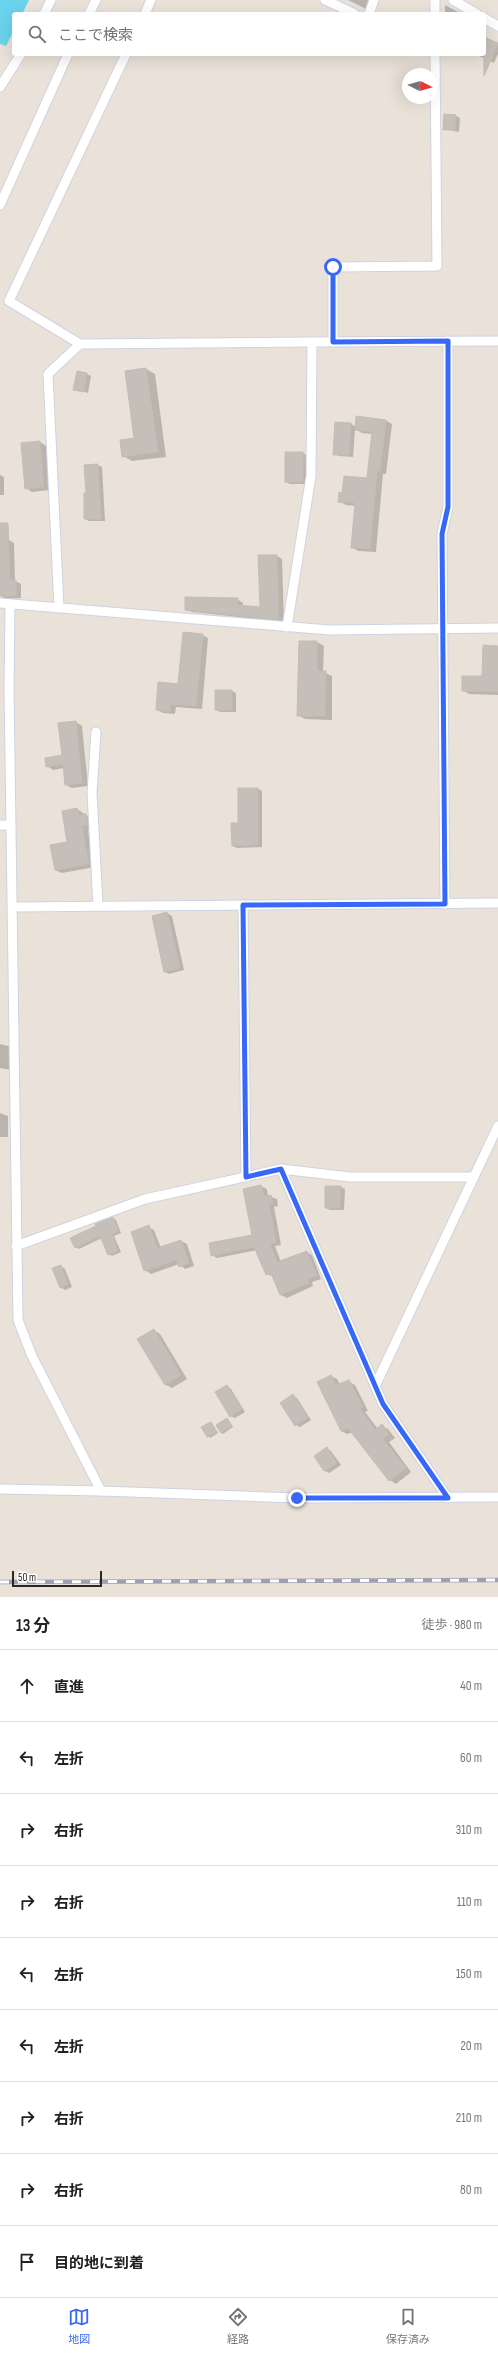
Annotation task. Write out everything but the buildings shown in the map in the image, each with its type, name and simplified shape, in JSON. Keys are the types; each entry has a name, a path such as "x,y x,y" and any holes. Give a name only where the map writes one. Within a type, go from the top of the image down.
{"street":[{"path":"45,12 51,0"},
{"path":"90,12 96,0"},
{"path":"146,12 151,0"},
{"path":"325,0 351,12"},
{"path":"370,12 374,0"},
{"path":"435,0 435,12"},
{"path":"453,0 474,12"},
{"path":"486,19 498,26"},
{"path":"0,87 20,56"},
{"path":"0,205 67,56"},
{"path":"125,56 9,301 80,344 498,341"},
{"path":"333,342 333,267 437,266 435,56"},
{"path":"445,904 442,534 448,507 448,341"},
{"path":"287,627 311,476 312,342"},
{"path":"59,608 48,374 80,344"},
{"path":"0,603 329,630 498,628"},
{"path":"10,604 9,689 18,1320 32,1356 101,1491"},
{"path":"96,732 92,793 98,906"},
{"path":"0,825 11,825"},
{"path":"13,907 498,903"},
{"path":"243,905 246,1177"},
{"path":"376,1384 498,1126"},
{"path":"16,1246 145,1199 281,1169 350,1177 473,1177"},
{"path":"281,1169 376,1384 383,1404 448,1498"},
{"path":"0,1489 297,1498 498,1497"}],"water":[{"path":"0,0 29,0 23,12 12,12 12,34 6,46 0,44"}],"railway":[{"path":"0,1582 498,1580"}],"route":[{"path":"297,1498 448,1498 383,1404 376,1384 281,1169 246,1177 243,905 445,904 442,534 448,507 448,341 333,342 333,267"}]}
